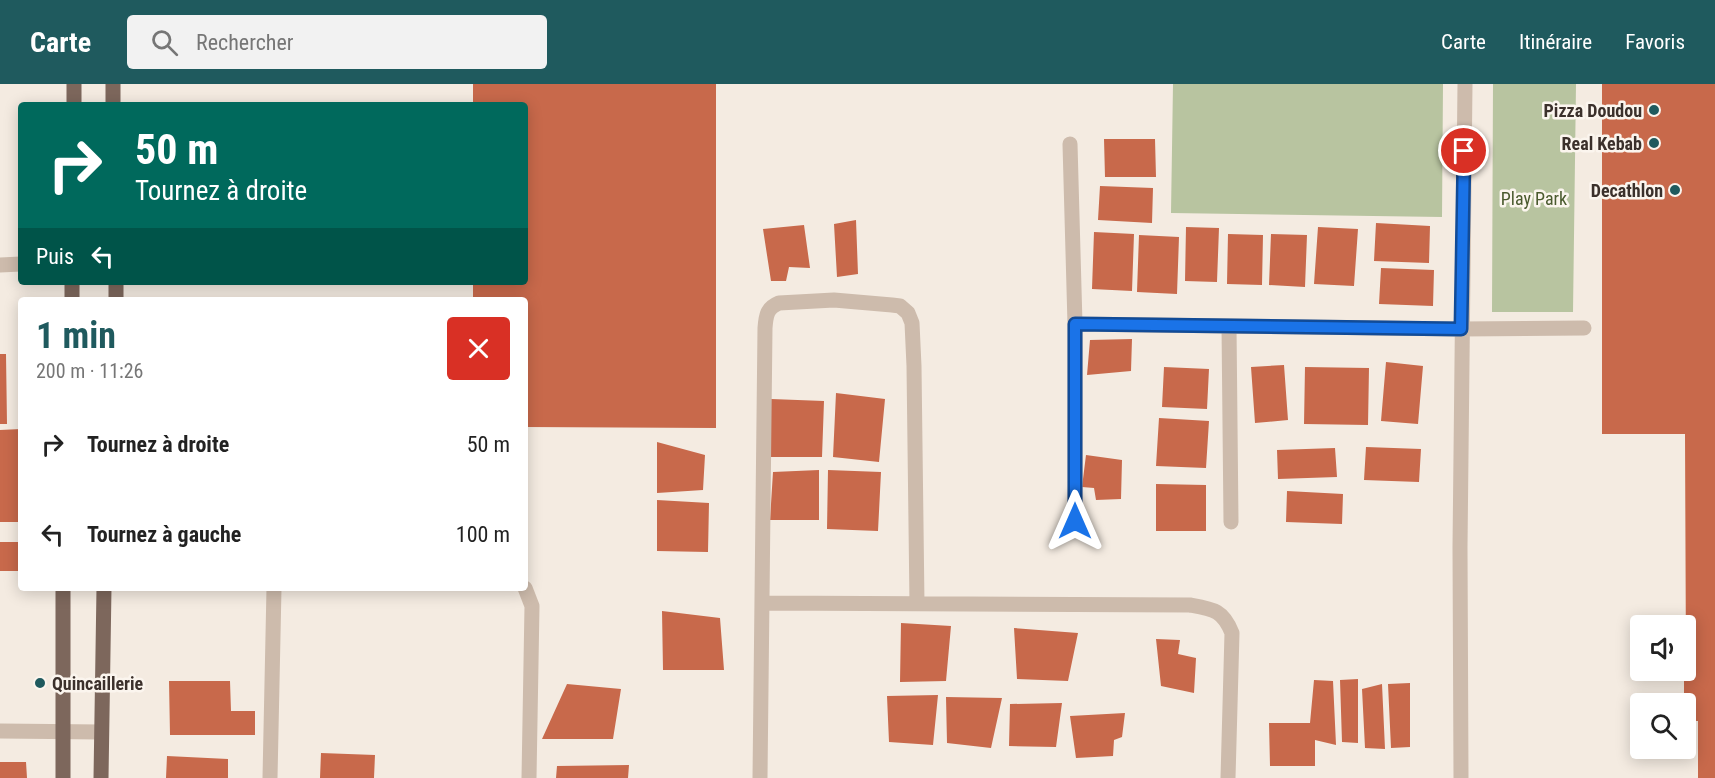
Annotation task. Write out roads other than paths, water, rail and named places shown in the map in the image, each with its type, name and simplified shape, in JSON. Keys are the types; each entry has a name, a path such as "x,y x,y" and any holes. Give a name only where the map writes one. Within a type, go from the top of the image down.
{"main road":[{"path":"74,84 74,102"},
{"path":"113,84 113,102"},
{"path":"63,591 63,778"},
{"path":"101,778 104,591"}],"street":[{"path":"1461,778 1461,329 1465,84"},
{"path":"1070,144 1075,324 1075,521"},
{"path":"0,265 18,264"},
{"path":"760,778 766,315 770,308 779,303 834,300 900,306 908,313 912,323 915,366 916,604"},
{"path":"1075,324 1461,329 1584,328"},
{"path":"1229,326 1231,522"},
{"path":"270,778 274,591"},
{"path":"526,591 532,606 529,778"},
{"path":"763,603 1190,605 1219,613 1227,621 1232,633 1228,778"},
{"path":"0,731 102,732"}],"place":[{"name":"Pizza Doudou","path":"1654,110"},
{"name":"Real Kebab","path":"1654,143"},
{"name":"Decathlon","path":"1675,190"},
{"name":"Quincaillerie","path":"40,683"}],"park label":[{"name":"Play Park","path":"1534,198"}]}
